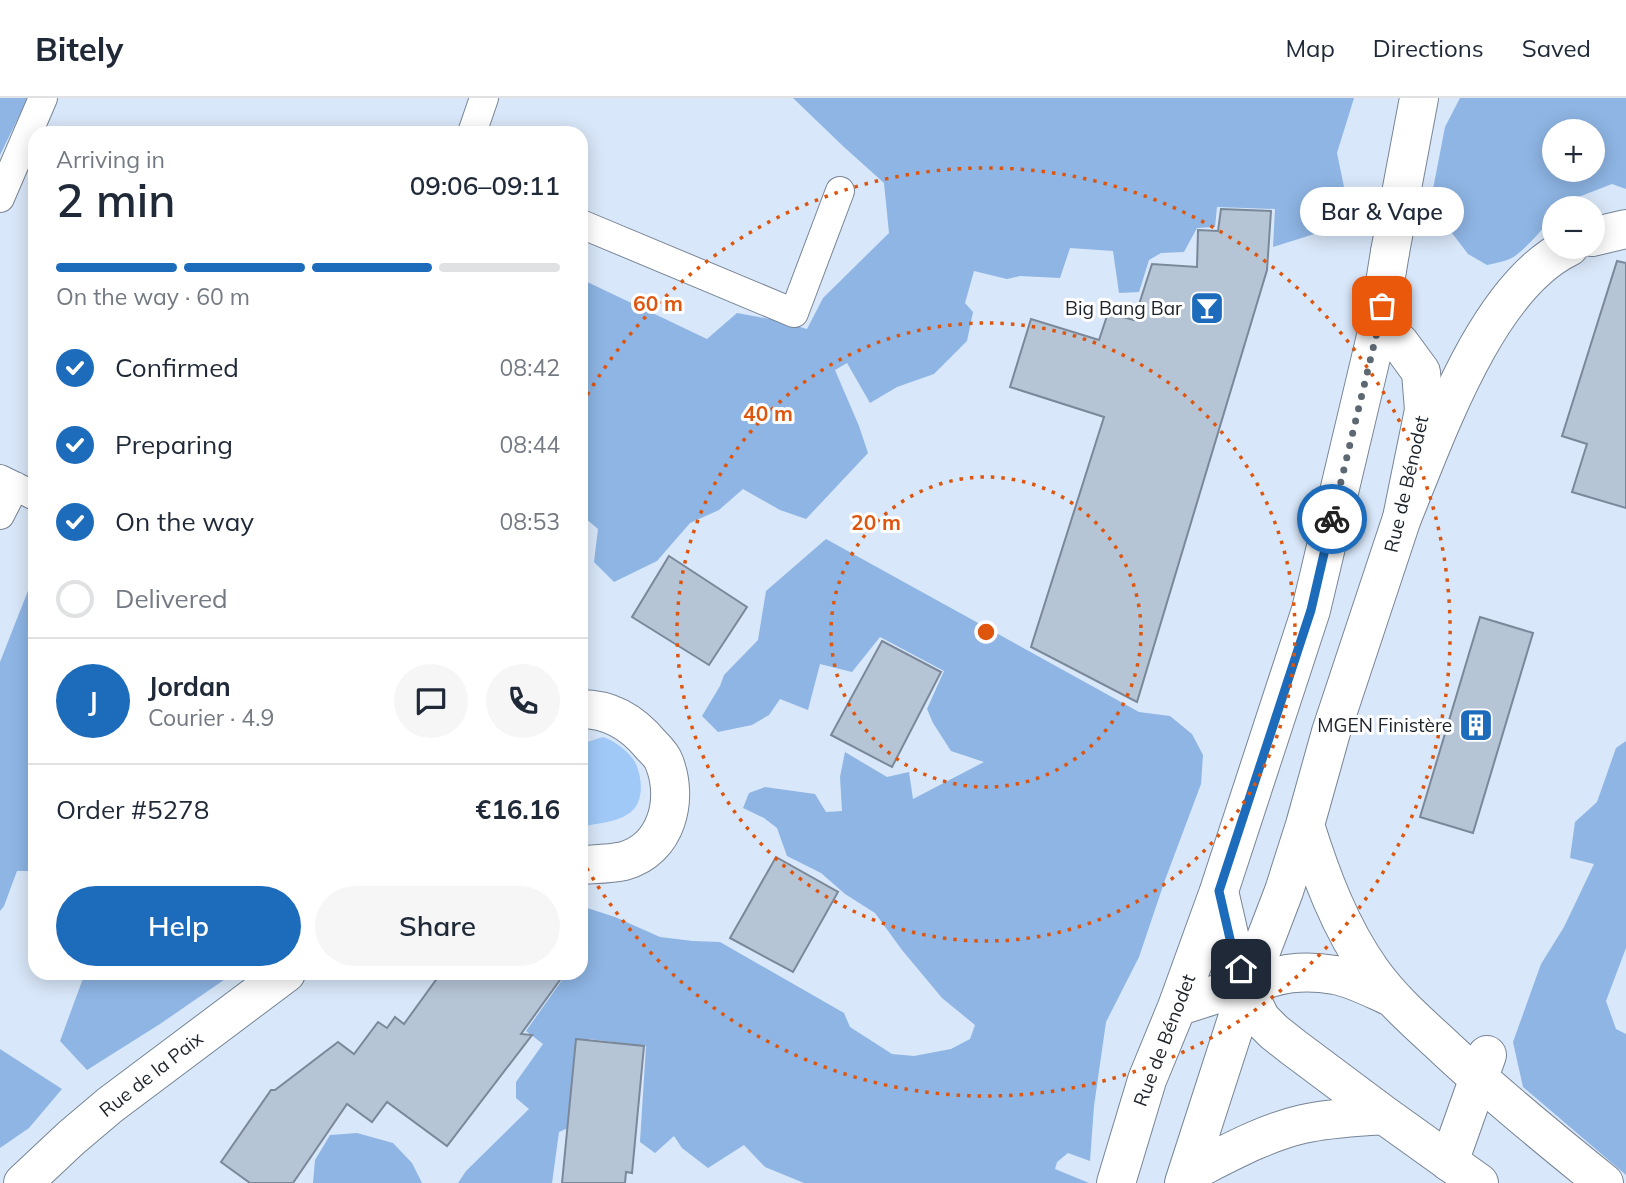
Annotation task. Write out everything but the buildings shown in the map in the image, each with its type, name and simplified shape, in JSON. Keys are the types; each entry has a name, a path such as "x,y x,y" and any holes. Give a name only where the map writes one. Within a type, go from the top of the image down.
{"street":[{"name":"Rue de Bénodet","path":"1116,1183 1147,1080 1219,891 1311,610 1377,332 1419,98"},
{"path":"1605,234 1626,229"},
{"path":"1402,517 1463,376 1500,310 1549,259"},
{"name":"Rue de Bénodet","path":"1305,825 1331,732 1402,517 1424,410 1421,372 1399,342 1377,332"},
{"path":"588,709 611,713 632,726 664,759 671,797 668,817 653,844 625,861 588,864"},
{"path":"1186,1178 1248,985 1284,891 1305,825"},
{"path":"1305,825 1321,872 1347,932 1391,998"},
{"path":"1219,891 1230,939 1261,1019 1274,1032 1464,1173 1483,1068"},
{"path":"1177,1007 1282,974 1317,973 1362,984 1391,998 1483,1068 1604,1183"},
{"name":"Rue de la Paix","path":"23,1183 110,1105 277,980"},
{"path":"1186,1178 1248,1144 1298,1125 1384,1115"}],"lane":[{"path":"31,126 43,98"},
{"path":"474,126 484,98"},
{"path":"0,198 28,133"},
{"path":"588,227 794,313 840,191"},
{"path":"0,516 17,487"}],"shaded area":[{"path":"0,98 28,98 0,155"},
{"path":"793,98 1354,98 1337,153 1349,211 1327,230 1273,247 1275,209 1217,207 1215,227 1197,228 1184,252 1161,253 1149,260 1139,292 1119,293 1113,251 1070,248 1060,278 1020,276 1007,279 974,271 965,303 973,312 967,341 934,374 897,387 870,403 847,363 835,370 868,453 806,519 780,510 743,489 719,510 690,523 657,561 614,582 594,562 598,529 588,521 588,282 707,339 737,313 807,329 823,298 889,233 884,183"},
{"path":"1460,98 1626,98 1626,189 1612,184 1581,196 1542,196 1542,229 1520,252 1509,259 1487,265 1468,254 1442,220 1433,189 1445,127"},
{"path":"826,539 1139,712 1170,716 1192,734 1203,755 1201,784 1139,957 1106,1022 1094,1106 1090,1161 1068,1153 1057,1162 1055,1169 1089,1183 804,1183 765,1167 744,1145 708,1168 682,1148 674,1136 655,1153 640,1142 646,1046 589,1039 575,1125 559,1132 552,1183 458,1183 466,1171 529,1109 516,1098 516,1082 543,1044 526,1031 562,980 588,980 588,908 660,937 720,942 844,1013 850,1027 892,1054 914,1056 951,1049 970,1039 975,1025 942,998 875,913 845,894 821,873 787,856 777,828 743,808 749,793 765,787 815,794 826,812 842,811 840,777 845,752 887,777 909,772 913,799 984,762 951,751 933,723 927,709 944,671 880,637 852,672 820,664 808,710 780,699 769,715 752,725 718,732 702,716 724,675 758,640 766,591"},
{"path":"28,591 28,871 17,871 0,911 0,662"},
{"path":"603,737 622,748 634,760 640,777 641,792 637,805 623,817 588,826 588,742"},
{"path":"1626,741 1626,948 1606,1001 1616,1029 1626,1034 1626,1175 1523,1087 1513,1042 1541,964 1564,927 1594,864 1570,858 1575,822 1597,802 1616,748"},
{"path":"82,980 224,980 87,1070 60,1041"},
{"path":"0,1049 62,1089 29,1128 0,1148"},
{"path":"357,1133 393,1143 412,1163 422,1183 313,1183 315,1160 330,1135"}],"way so far":[{"path":"1332,519 1382,306"}],"place":[{"name":"Bar & Vape","path":"1382,306"},
{"name":"Big Bang Bar","path":"1207,308"},
{"name":"MGEN Finistère","path":"1476,725"}],"route":[{"path":"1241,969 1230,939 1219,891 1311,610 1332,519"}]}
